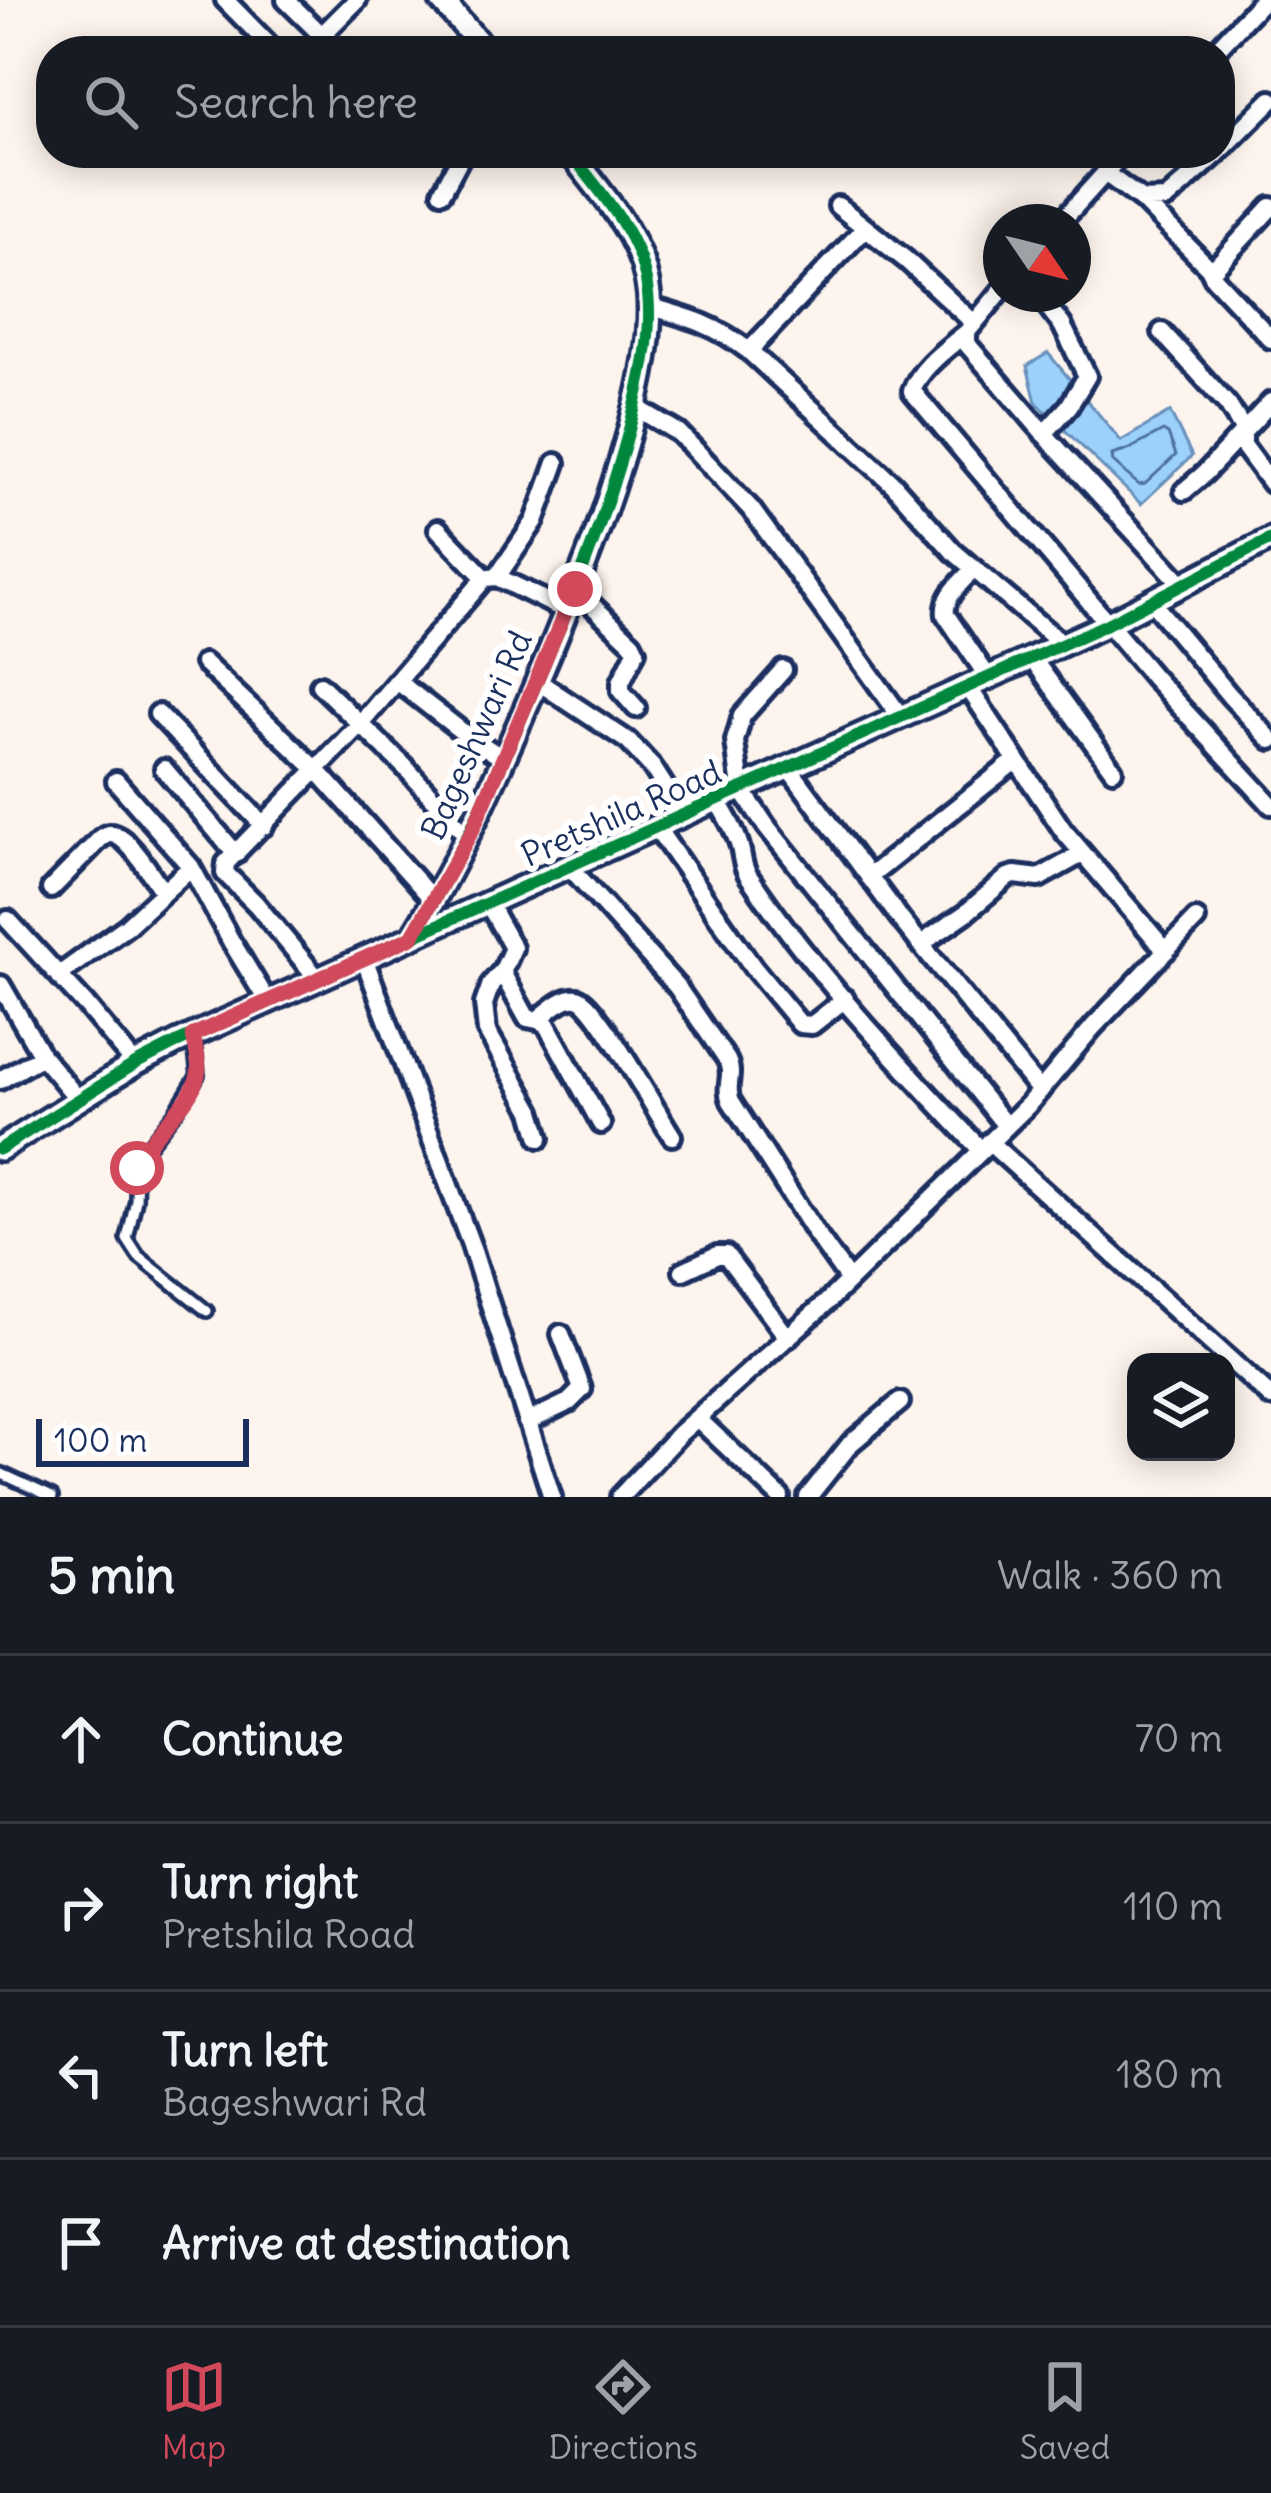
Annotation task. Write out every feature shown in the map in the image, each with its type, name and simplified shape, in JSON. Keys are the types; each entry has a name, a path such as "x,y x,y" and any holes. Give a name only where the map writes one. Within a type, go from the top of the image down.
{"street":[{"path":"225,0 260,36"},
{"path":"286,0 322,35 357,0"},
{"path":"441,0 473,36"},
{"path":"1229,36 1263,0"},
{"path":"1235,136 1271,100"},
{"path":"442,192 455,168"},
{"name":"Bageshwari Rd","path":"412,937 468,837 571,600 609,503 644,370 648,306 641,259 627,230 581,168"},
{"path":"1077,204 1110,168"},
{"path":"1142,200 1166,199 1202,168"},
{"path":"1105,173 1142,200 1271,339"},
{"path":"838,206 906,260 970,328"},
{"path":"1211,272 1271,207"},
{"path":"749,351 865,228"},
{"path":"648,306 705,322 749,351 892,482 953,551 1061,644"},
{"path":"983,312 929,365 912,392 1107,623 1271,805"},
{"path":"1044,434 1087,376 1052,312"},
{"path":"970,328 967,344 1183,585"},
{"path":"1162,332 1228,405 1243,429 1243,445 1271,483"},
{"path":"1184,491 1271,402"},
{"path":"635,407 679,433 751,509 902,717"},
{"path":"318,979 225,873 226,863 491,578 535,521 556,463"},
{"path":"438,529 491,578 571,600 632,643 636,651 621,691 636,708"},
{"name":"Pretshila Road","path":"0,1149 135,1064 193,1035 1032,658 1271,539"},
{"path":"974,568 944,606 1015,760 1082,854 1166,951"},
{"path":"1150,601 1271,740"},
{"path":"1032,658 1113,770"},
{"path":"204,663 317,770 434,902"},
{"path":"783,670 749,706 737,728 741,788 802,872 1006,1126"},
{"path":"398,681 504,759"},
{"path":"537,681 628,741 653,768 683,815"},
{"path":"320,685 468,837"},
{"path":"158,714 264,826"},
{"path":"869,877 1015,760"},
{"path":"788,767 921,944 1040,1090"},
{"path":"164,769 236,854"},
{"path":"116,781 191,867 268,1002"},
{"path":"717,800 741,846 746,872 844,999 985,1146 1271,1397"},
{"path":"656,827 744,954 800,1024 812,1025 844,999"},
{"path":"51,889 100,838 116,834 163,892"},
{"path":"921,944 1008,878 1039,878 1082,854"},
{"path":"569,866 677,987 727,1060 732,1069 731,1100 849,1280"},
{"path":"59,975 127,926 191,867"},
{"path":"488,903 514,949 484,1004 487,1031 532,1111 540,1138"},
{"path":"620,1497 1006,1126 1196,919"},
{"path":"8,920 135,1064"},
{"path":"364,958 471,1245 552,1497"},
{"path":"503,970 527,1018 548,1024 601,1124"},
{"path":"1,985 43,1056 78,1100"},
{"path":"537,1020 565,1000 585,1000 671,1136"},
{"path":"0,1080 43,1056"},
{"path":"683,1271 725,1255 788,1338"},
{"path":"527,1422 569,1402 581,1390 561,1334"},
{"path":"808,1497 851,1442 900,1402"},
{"path":"697,1418 780,1497"}],"lane":[{"path":"193,1035 198,1075 141,1155 127,1239 138,1256 207,1311"},
{"path":"0,1473 52,1497"}],"water":[{"path":"1048,353 1121,441 1170,412 1192,456 1141,504 1036,402 1027,366"}],"cycle path":[{"path":"412,937 484,801 572,596 618,468 642,376 649,307 645,274 620,218 582,168"},
{"path":"0,1149 176,1043 1103,626 1271,539"}],"route":[{"path":"137,1168 146,1145 176,1111 198,1075 193,1035 412,937 473,829 575,589"}]}
